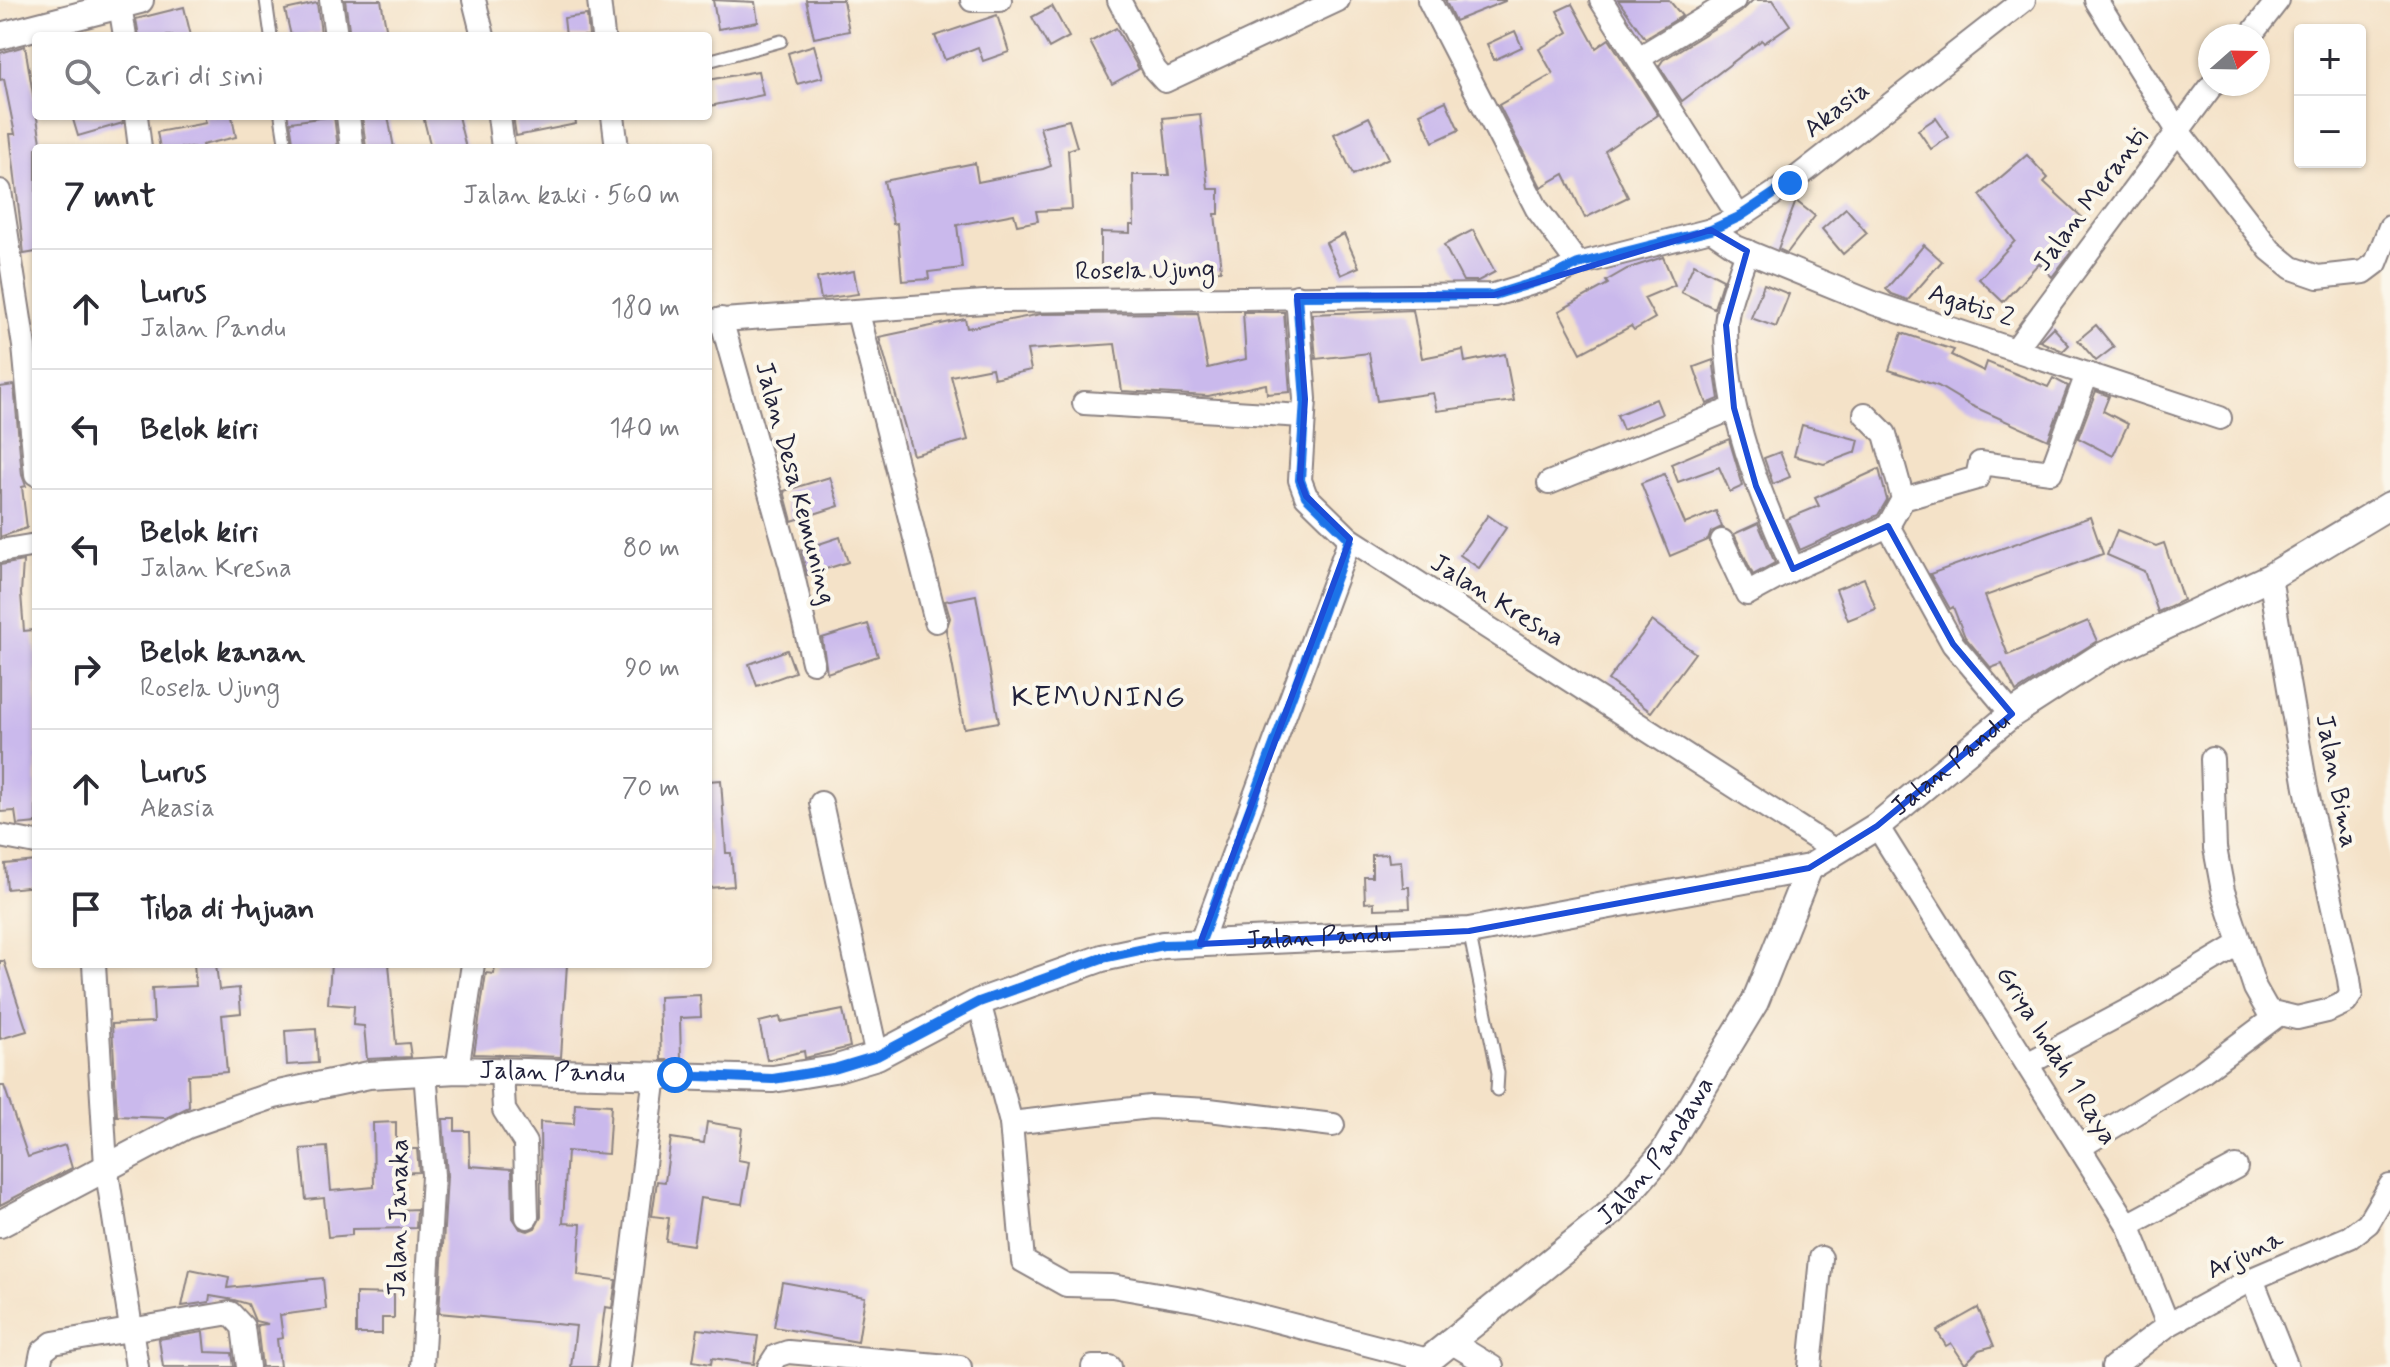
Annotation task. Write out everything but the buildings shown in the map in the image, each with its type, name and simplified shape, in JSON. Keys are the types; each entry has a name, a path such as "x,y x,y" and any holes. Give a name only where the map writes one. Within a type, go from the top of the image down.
{"street":[{"path":"331,0 335,32"},
{"path":"474,0 482,32"},
{"path":"599,0 603,32"},
{"path":"972,0 1000,0"},
{"path":"1119,0 1155,70 1165,81 1338,0"},
{"path":"1429,0 1537,209 1578,264"},
{"path":"1601,0 1739,217"},
{"path":"1639,58 1734,0"},
{"name":"Akasia","path":"1578,264 1711,230 1739,217 1790,183 2024,0"},
{"path":"2096,0 2178,131 2270,250 2292,268 2318,277 2364,272 2376,263 2390,227"},
{"path":"2259,24 2278,0"},
{"path":"0,36 130,2 126,32"},
{"name":"Jalan Meranti","path":"2015,350 2204,96"},
{"path":"136,120 140,144"},
{"path":"348,120 352,144"},
{"path":"500,120 502,144"},
{"path":"614,120 616,144"},
{"path":"0,191 30,346 32,389"},
{"name":"Agatis 2","path":"1711,230 1747,251 1876,304 2220,418"},
{"path":"1747,251 1726,325 1734,408 1756,486 1793,569"},
{"name":"Rosela Ujung","path":"714,320 858,313 999,301 1494,295 1549,278 1578,264"},
{"name":"Jalan Kresna","path":"1297,296 1305,399 1299,456 1300,480 1306,496 1350,539 1837,852"},
{"path":"858,313 936,621"},
{"name":"Jalan Desa Kemuning","path":"714,320 791,567 813,662"},
{"path":"1903,499 1977,478 1980,463 2051,472 2087,374"},
{"path":"1084,403 1303,416"},
{"path":"1549,483 1734,408"},
{"path":"1722,541 1747,594 1793,569 1888,526 1903,499 1885,434 1865,414"},
{"name":"Jalan Pandu","path":"0,1224 187,1125 274,1095 369,1075 457,1070 773,1079 834,1069 877,1056 979,1002 1102,958 1163,945 1469,931 1809,868 1877,826 2012,714 2100,657 2270,577 2390,505"},
{"path":"1888,526 1953,644 2012,714"},
{"path":"1200,944 1350,539"},
{"path":"0,551 32,546"},
{"name":"Jalan Bima","path":"2270,577 2306,788 2351,994 2346,1002 2327,1011 2297,1018 2278,1015"},
{"path":"2212,759 2215,848 2223,891 2255,988 2268,1011 2278,1015"},
{"path":"821,803 877,1056"},
{"name":"Griya Indah 1 Raya","path":"1877,826 2029,1063 2128,1225 2168,1325"},
{"path":"0,836 32,842"},
{"name":"Jalan Pandawa","path":"1424,1364 1613,1211 1664,1152 1755,1002 1809,868"},
{"path":"2029,1063 2138,1005 2240,944"},
{"path":"94,968 106,1166 137,1367"},
{"path":"457,1070 472,968"},
{"path":"979,1002 1011,1123 1023,1261 1066,1285 1112,1286 1199,1301 1424,1364"},
{"path":"2080,1147 2186,1083 2278,1015"},
{"name":"Jalan Janaka","path":"422,1367 433,1175 425,1071"},
{"path":"502,1073 504,1110 525,1143 527,1217"},
{"path":"619,1367 655,1075"},
{"path":"1011,1123 1150,1107 1209,1110 1333,1125"},
{"path":"2128,1225 2236,1167"},
{"name":"Arjuna","path":"2113,1367 2168,1325 2252,1279 2350,1237 2379,1221 2390,1186"},
{"path":"1810,1367 1821,1258"},
{"path":"2252,1279 2287,1367"},
{"path":"39,1367 42,1352 53,1343 230,1313 243,1327 248,1367"},
{"path":"1451,1342 1492,1367"},
{"path":"769,1367 776,1356 788,1352 960,1367"},
{"path":"1093,1367 1110,1367"}],"lane":[{"path":"266,0 270,32"},
{"path":"712,60 781,41"},
{"path":"282,120 285,144"},
{"path":"1469,931 1498,1073 1497,1090"}],"highlighted area":[{"path":"1711,230 1747,251 1726,325 1734,408 1756,486 1793,569 1888,526 1953,644 2012,714 1877,826 1809,868 1469,931 1200,944 1350,539 1306,496 1300,480 1305,399 1297,296 1494,295"}],"district":[{"name":"KEMUNING","path":"1099,697"}],"route":[{"path":"675,1075 773,1079 834,1069 877,1056 979,1002 1102,958 1163,945 1200,944 1350,539 1306,496 1300,480 1299,456 1305,399 1297,296 1494,295 1549,278 1578,264 1711,230 1739,217 1790,183"}]}
